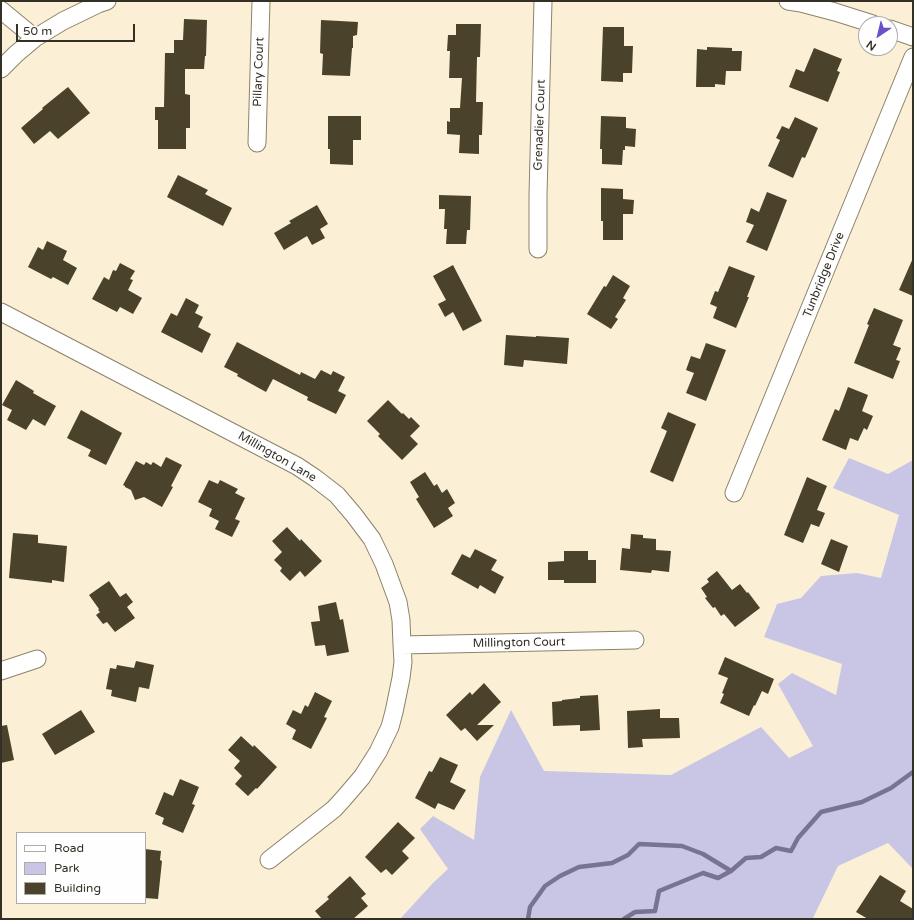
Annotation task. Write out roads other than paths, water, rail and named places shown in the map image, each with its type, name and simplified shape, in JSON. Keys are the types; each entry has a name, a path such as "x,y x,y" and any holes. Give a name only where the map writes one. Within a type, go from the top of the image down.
{"street":[{"path":"1,69 35,38 63,21 107,1"},
{"name":"Pillary Court","path":"257,143 262,1"},
{"name":"Grenadier Court","path":"538,249 543,1"},
{"path":"788,1 801,3 858,19"},
{"path":"1,10 35,38"},
{"path":"898,32 913,37"},
{"name":"Tunbridge Drive","path":"734,494 913,57"},
{"name":"Millington Lane","path":"1,312 297,466 321,482 336,495 354,515 372,539 384,564 398,602 401,620 403,662 390,727 378,752 362,777 334,809 269,860"},
{"name":"Millington Court","path":"402,645 635,640"},
{"path":"1,671 37,659"}],"waterway":[{"path":"528,919 530,907 545,886 560,876 579,867 612,863 628,855 639,844 682,846 703,854 731,871 746,858 761,857 776,848 791,851 798,838 821,812 862,802 891,788 913,772"},
{"path":"624,919 635,912 655,911 659,891 703,873 718,878 731,871"}]}
